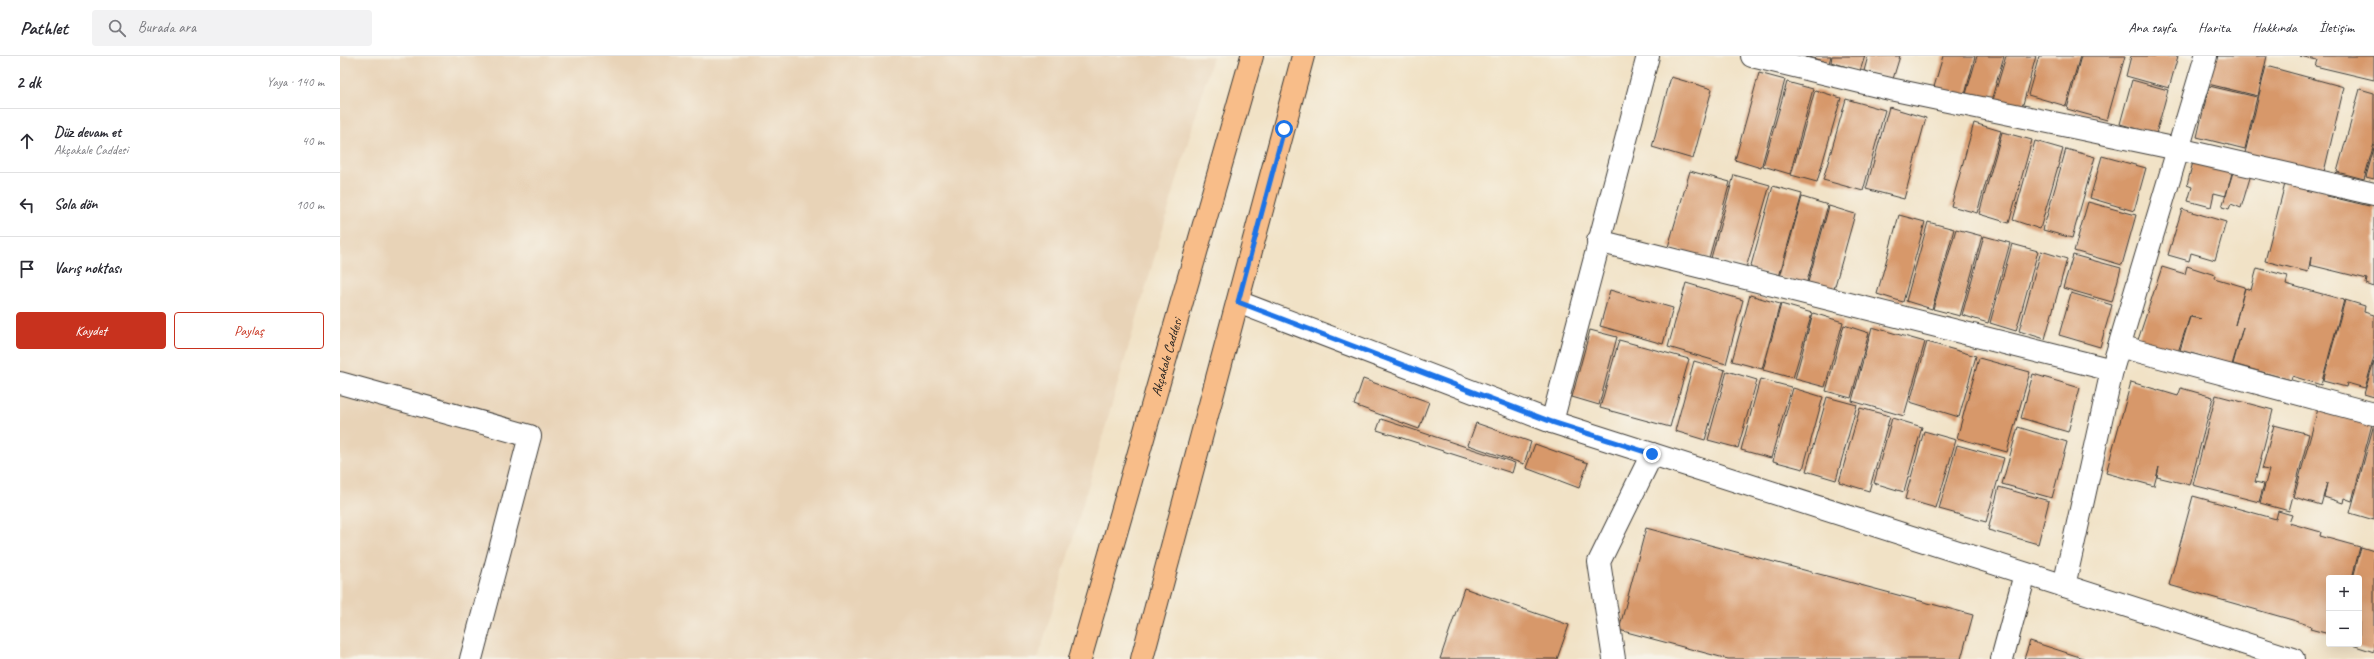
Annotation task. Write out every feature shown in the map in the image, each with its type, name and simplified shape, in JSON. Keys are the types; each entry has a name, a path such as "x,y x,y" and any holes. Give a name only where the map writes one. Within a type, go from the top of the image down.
{"main road":[{"name":"Akçakale Caddesi","path":"1080,659 1252,56"},
{"path":"1142,659 1303,56"}],"street":[{"path":"1552,422 1598,241 1648,56"},
{"path":"1752,56 1890,89 2178,148 2374,194"},
{"path":"2064,586 2112,370 2206,56"},
{"path":"1598,241 2112,370"},
{"path":"1238,302 1552,422 2293,659"},
{"path":"2119,346 2374,414"},
{"path":"340,384 530,436 470,659"},
{"path":"1614,659 1599,562 1652,454"},
{"path":"2002,659 2025,574"}],"shaded area":[{"path":"340,56 1213,56 1038,659 340,659"}],"building":[{"path":"1806,56 1831,56 1829,63"},
{"path":"1832,56 1865,56 1860,71 1831,62"},
{"path":"1868,56 1900,56 1893,79 1864,71"},
{"path":"1943,56 1975,56 1965,95 1934,87"},
{"path":"1977,56 2004,56 1991,101 1966,94"},
{"path":"2006,56 2036,56 2022,108 1993,100"},
{"path":"2039,56 2080,56 2066,106 2028,95"},
{"path":"2081,56 2125,56 2107,120 2067,109"},
{"path":"2131,56 2178,56 2169,88 2126,76"},
{"path":"2215,56 2267,56 2258,96 2208,84"},
{"path":"2300,56 2374,56 2374,80 2315,66 2317,60"},
{"path":"2266,66 2344,87 2323,176 2244,157"},
{"path":"1759,73 1785,80 1761,168 1735,160"},
{"path":"1671,77 1712,89 1693,159 1652,147"},
{"path":"2132,80 2168,90 2156,134 2120,124"},
{"path":"1787,82 1813,89 1790,174 1763,166"},
{"path":"2209,86 2257,97 2245,149 2197,137"},
{"path":"2360,89 2374,93 2374,144 2364,179 2337,172"},
{"path":"1815,90 1841,98 1817,182 1791,175"},
{"path":"1846,99 1885,110 1863,191 1823,180"},
{"path":"1889,107 1926,118 1904,199 1866,189"},
{"path":"1974,123 2001,131 1977,213 1951,206"},
{"path":"2002,132 2032,140 2009,223 1979,214"},
{"path":"2035,141 2063,149 2040,229 2013,220"},
{"path":"2374,148 2374,179 2366,177"},
{"path":"2066,149 2095,157 2072,238 2043,230"},
{"path":"2102,156 2146,168 2134,211 2090,198"},
{"path":"2194,158 2233,169 2226,196 2214,193 2211,207 2188,201 2192,187 2187,185"},
{"path":"2235,166 2252,171 2241,208 2231,204 2229,209 2222,207"},
{"path":"1690,171 1730,182 1709,258 1668,247"},
{"path":"1734,175 1770,185 1746,268 1711,258"},
{"path":"2286,180 2328,191 2327,196 2369,206 2370,200 2374,201 2374,287 2366,284 2367,279 2310,265 2311,257 2308,272 2265,261"},
{"path":"1773,186 1802,194 1779,277 1750,269"},
{"path":"1802,197 1828,205 1806,285 1780,277"},
{"path":"2088,202 2136,215 2122,265 2074,251"},
{"path":"1829,206 1855,214 1833,293 1807,286"},
{"path":"2182,209 2226,222 2215,260 2191,253 2189,261 2168,255"},
{"path":"1899,215 1925,222 1903,302 1877,294"},
{"path":"1928,222 1954,229 1932,309 1906,301"},
{"path":"1956,229 1982,236 1960,316 1933,309"},
{"path":"1984,236 2010,243 1988,323 1962,315"},
{"path":"2012,244 2038,251 2016,331 1990,323"},
{"path":"2041,251 2067,259 2045,339 2019,331"},
{"path":"2073,255 2121,268 2112,302 2063,288"},
{"path":"2187,266 2215,275 2214,278 2245,287 2235,325 2245,288 2251,290 2257,268 2288,276 2286,284 2344,300 2321,385 2292,376 2291,380 2233,364 2243,327 2232,365 2180,350 2190,317 2201,319 2190,316 2177,355 2137,343 2162,267 2185,274"},
{"path":"1686,283 1743,300 1726,364 1668,347"},
{"path":"1610,290 1673,308 1663,344 1600,326"},
{"path":"2071,293 2112,305 2100,347 2059,335"},
{"path":"1750,295 1780,304 1762,369 1732,361"},
{"path":"2345,300 2365,306 2364,312 2374,315 2374,357 2365,388 2347,383 2346,387 2323,381"},
{"path":"1781,304 1812,313 1793,378 1763,370"},
{"path":"1813,313 1843,322 1825,387 1795,379"},
{"path":"1844,325 1869,333 1851,398 1826,391"},
{"path":"1872,327 1925,342 1904,416 1852,401"},
{"path":"1590,330 1617,337 1599,405 1572,397"},
{"path":"1619,340 1689,359 1670,427 1600,408"},
{"path":"1927,342 1976,356 1959,417 1910,402"},
{"path":"1979,358 2030,372 2007,452 1957,438"},
{"path":"1694,361 1725,370 1705,440 1675,431"},
{"path":"2374,361 2374,397 2364,394"},
{"path":"1727,371 1757,380 1738,448 1708,440"},
{"path":"2033,374 2080,388 2068,432 2021,418"},
{"path":"1363,379 1429,402 1419,429 1354,405"},
{"path":"1760,379 1791,387 1771,458 1741,450"},
{"path":"2131,382 2178,396 2181,388 2213,397 2190,485 2157,477 2159,467 2154,486 2106,473"},
{"path":"1793,388 1823,397 1803,469 1773,461"},
{"path":"2216,395 2273,410 2255,482 2264,484 2259,502 2193,485"},
{"path":"1827,397 1857,405 1836,480 1806,471"},
{"path":"1860,408 1890,416 1869,491 1839,482"},
{"path":"2318,409 2372,424 2352,501 2344,498 2343,503 2324,497 2327,483 2321,505 2294,497"},
{"path":"1892,418 1922,427 1904,492 1874,483"},
{"path":"1381,419 1515,463 1512,473 1377,430"},
{"path":"1476,423 1531,442 1524,464 1468,445"},
{"path":"2374,424 2374,520 2350,513"},
{"path":"2274,425 2309,434 2289,511 2260,503 2269,470 2262,469"},
{"path":"2018,427 2067,442 2052,498 2002,484"},
{"path":"1924,431 1956,440 1936,508 1905,499"},
{"path":"1535,444 1588,463 1579,488 1526,468"},
{"path":"1957,445 2004,458 1986,522 1939,509"},
{"path":"1999,487 2049,501 2038,544 1988,530"},
{"path":"2193,496 2276,519 2278,511 2292,515 2289,523 2321,532 2320,536 2360,547 2353,575 2326,575 2326,633 2310,629 2311,626 2296,621 2169,585"},
{"path":"1646,528 1973,615 1961,659 1728,659 1619,630"},
{"path":"2361,547 2374,551 2374,652 2358,647 2362,647 2362,575 2354,575"},
{"path":"1464,588 1569,625 1557,659 1440,659"},
{"path":"2030,641 2086,659 2024,659"}],"route":[{"path":"1284,129 1238,302 1552,422 1652,454"}]}
